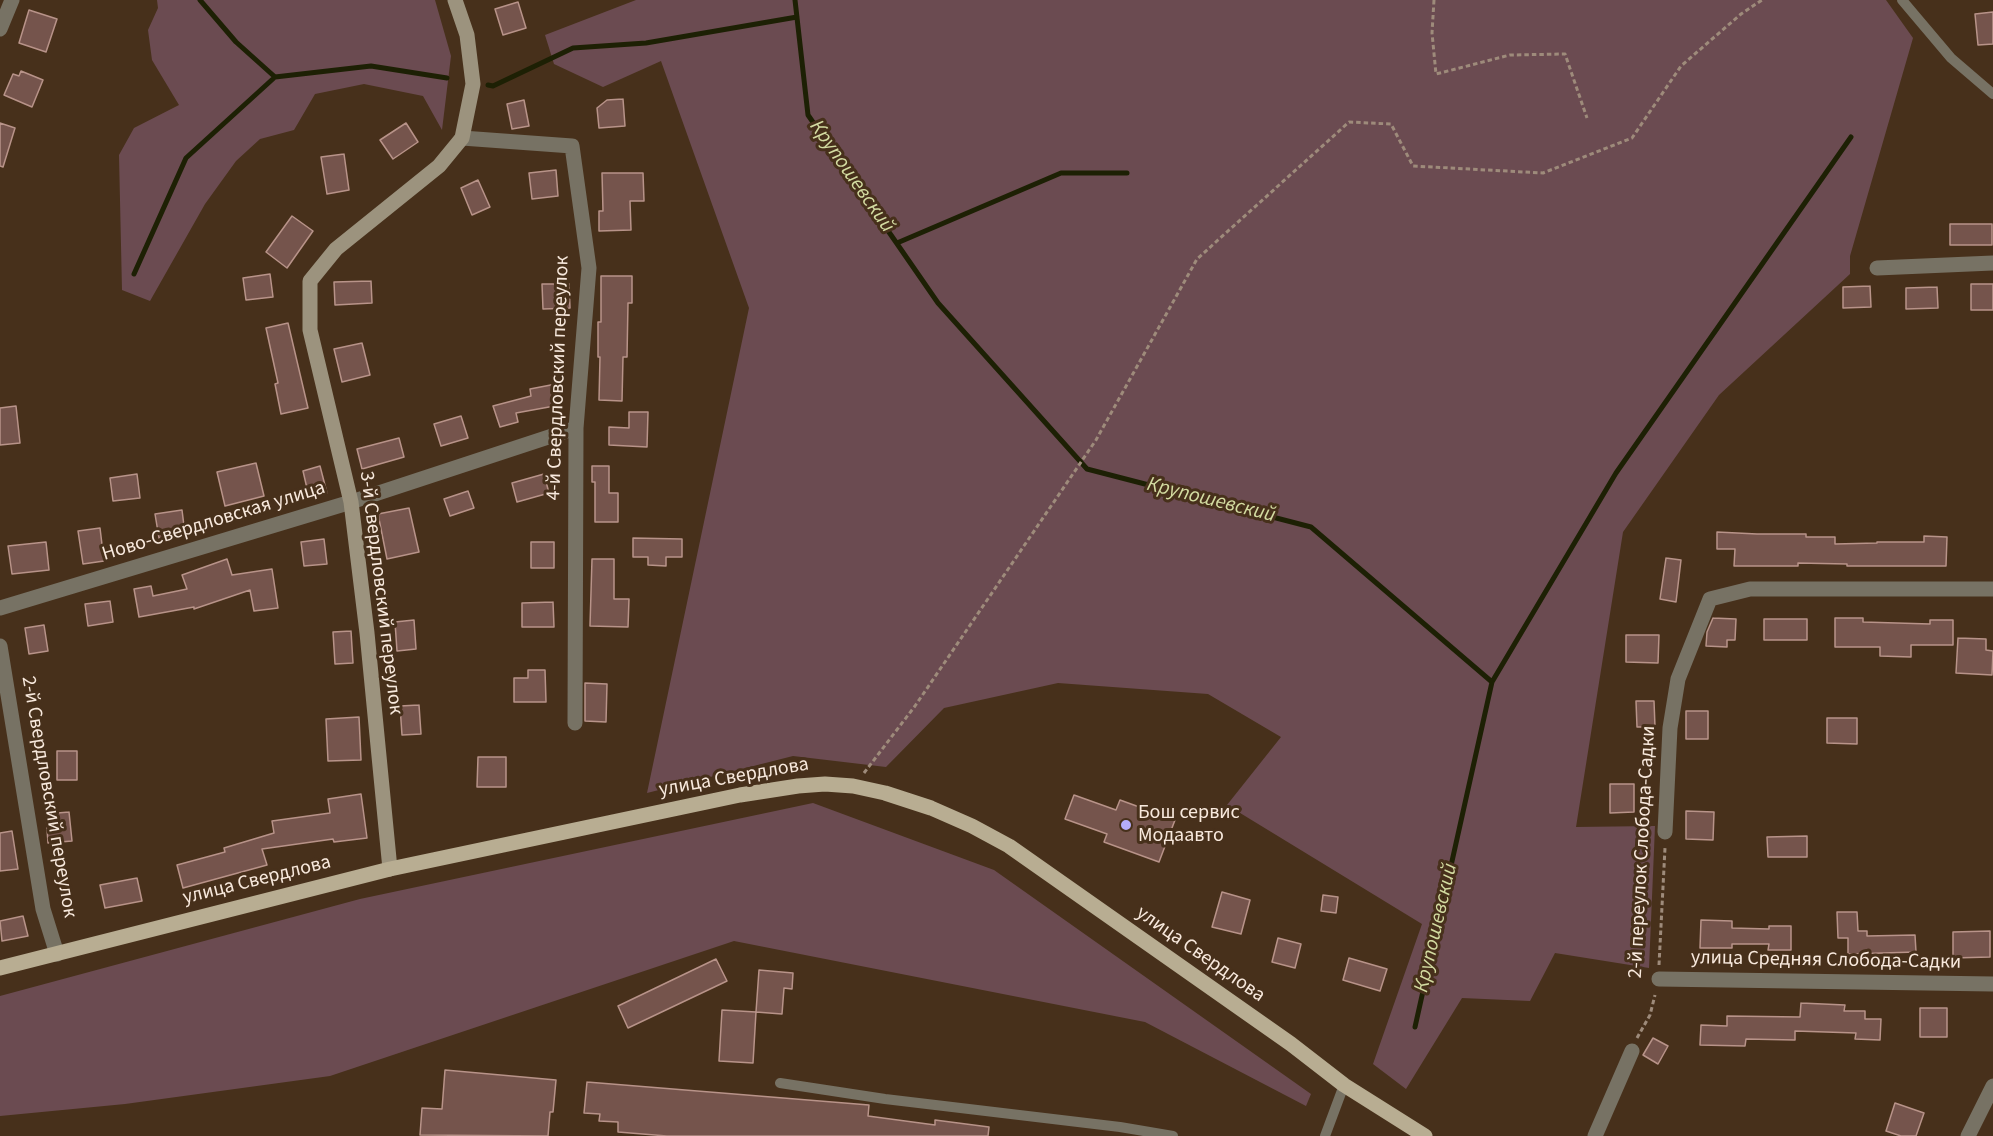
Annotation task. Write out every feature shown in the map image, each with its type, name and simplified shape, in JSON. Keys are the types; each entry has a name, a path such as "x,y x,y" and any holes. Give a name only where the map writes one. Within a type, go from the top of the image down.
{"main road":[{"name":"3-й Свердловский переулок","path":"390,869 367,633 351,502 310,330 310,281 336,249 439,165 462,138 472,84 467,35 455,0"},
{"name":"улица Свердлова","path":"0,968 390,869 740,795 816,784 853,786 885,793 931,808 1009,846 1291,1044 1344,1085 1425,1136"},
{"path":"1344,1085 1407,1136"}],"street":[{"path":"0,29 12,0"},
{"name":"4-й Свердловский переулок","path":"462,138 572,146 589,268 576,428 574,723"},
{"path":"1877,268 1993,263"},
{"name":"Ново-Свердловская улица","path":"0,608 351,502 576,428"},
{"name":"2-й переулок Слобода-Садки","path":"1665,832 1670,728 1678,679 1710,599 1750,589 1993,589"},
{"name":"2-й Свердловский переулок","path":"0,646 43,909 57,954"},
{"name":"улица Средняя Слобода-Садки","path":"1659,979 1993,984"},
{"path":"1595,1136 1632,1051"},
{"path":"1968,1136 1993,1086"}],"lane":[{"path":"1902,0 1951,58 1993,94"},
{"path":"780,1083 885,1099 1120,1127 1173,1136"},
{"path":"1325,1136 1344,1085"}],"path":[{"path":"1434,0 1432,33 1436,74 1510,55 1565,54 1587,118"},
{"path":"853,786 915,706 1096,440 1197,259 1349,122 1391,124 1413,165 1543,172 1632,138 1681,66 1741,14 1762,0"},
{"name":"2-й переулок Слобода-Садки","path":"1632,1051 1650,1015 1659,979 1665,832"}],"shaded area":[{"path":"157,0 435,0 451,56 442,130 423,96 364,84 315,94 294,130 260,139 236,161 205,204 150,301 122,290 119,155 134,128 179,105 152,60 148,30 158,8"},
{"path":"636,0 1886,0 1913,38 1850,256 1850,274 1719,395 1623,532 1576,827 1655,826 1649,968 1555,953 1530,1001 1462,998 1406,1089 1373,1064 1422,924 1227,805 1281,737 1208,694 1058,683 944,708 886,767 793,756 647,793 749,308 661,61 603,87 554,64 545,35"},
{"path":"813,803 994,870 1311,1094 1306,1106 1145,1022 734,941 330,1076 125,1104 0,1116 0,996 360,899"}],"building":[{"path":"518,2 526,28 503,35 495,9"},
{"path":"29,10 57,19 46,52 19,43"},
{"path":"1993,12 1993,44 1978,45 1975,14"},
{"path":"21,71 43,80 32,107 4,95 13,74 19,76"},
{"path":"623,99 625,126 599,128 597,108 607,100"},
{"path":"524,100 529,126 512,129 507,104"},
{"path":"0,123 15,128 3,167 0,166"},
{"path":"406,123 418,142 393,159 380,140"},
{"path":"344,154 349,190 327,194 321,157"},
{"path":"556,170 558,196 532,199 529,173"},
{"path":"602,173 643,173 644,201 630,201 631,230 599,231 599,211 603,211"},
{"path":"478,180 490,207 472,215 461,188"},
{"path":"292,216 313,231 287,268 266,252"},
{"path":"1950,224 1992,224 1992,245 1950,245"},
{"path":"270,274 273,297 246,300 243,278"},
{"path":"601,276 632,276 632,303 628,303 627,357 623,357 622,401 599,400 598,322 601,322"},
{"path":"371,281 372,303 335,305 334,282"},
{"path":"542,284 569,284 570,308 543,309"},
{"path":"1971,284 1993,284 1993,310 1971,310"},
{"path":"1870,286 1871,307 1843,308 1843,287"},
{"path":"1937,287 1938,308 1906,309 1906,288"},
{"path":"288,323 308,408 281,414 275,384 278,383 266,328"},
{"path":"362,343 370,375 342,382 334,349"},
{"path":"556,384 560,405 516,413 518,422 500,427 493,406 531,396 530,389"},
{"path":"16,406 20,443 0,445 0,408"},
{"path":"629,412 648,412 647,447 609,445 609,427 629,428"},
{"path":"461,416 468,438 441,446 434,424"},
{"path":"399,438 404,457 362,469 357,449"},
{"path":"256,463 264,496 225,506 217,472"},
{"path":"320,466 327,493 309,497 303,471"},
{"path":"592,466 609,466 609,493 618,493 618,522 595,522 595,482 592,482"},
{"path":"137,474 140,498 113,501 110,478"},
{"path":"544,474 549,493 517,502 512,483"},
{"path":"468,491 474,508 450,516 444,499"},
{"path":"409,508 419,552 387,559 378,514"},
{"path":"182,510 185,534 159,538 155,514"},
{"path":"100,528 104,561 83,564 78,531"},
{"path":"1717,532 1806,534 1806,537 1835,537 1835,544 1924,542 1924,536 1947,537 1946,566 1847,566 1847,564 1798,563 1798,566 1734,566 1735,549 1717,549"},
{"path":"633,538 682,539 682,557 666,557 666,566 648,565 648,557 633,557"},
{"path":"324,539 327,564 304,566 301,542"},
{"path":"46,542 49,570 12,574 8,546"},
{"path":"531,542 554,542 554,568 531,568"},
{"path":"1666,558 1681,560 1676,602 1660,599"},
{"path":"227,559 232,575 272,569 278,608 254,611 250,590 194,609 194,607 139,617 134,589 151,586 153,596 187,589 182,575"},
{"path":"592,559 614,559 614,599 629,599 628,627 590,626"},
{"path":"110,601 113,622 88,626 85,604"},
{"path":"553,602 554,627 522,627 522,603"},
{"path":"1713,618 1736,619 1735,640 1727,640 1727,647 1706,646 1707,632"},
{"path":"1835,618 1863,618 1863,622 1930,624 1930,620 1953,620 1953,645 1911,645 1911,657 1880,656 1880,647 1835,647"},
{"path":"1764,619 1807,619 1807,640 1764,640"},
{"path":"414,620 416,649 397,651 395,622"},
{"path":"44,625 48,651 29,654 25,628"},
{"path":"351,631 353,663 335,664 333,632"},
{"path":"1626,635 1659,635 1658,663 1626,662"},
{"path":"1958,638 1986,639 1986,650 1993,651 1992,675 1956,673"},
{"path":"528,670 545,670 546,702 514,702 514,678 528,678"},
{"path":"585,683 607,684 606,722 585,721"},
{"path":"1636,701 1654,701 1655,727 1637,727"},
{"path":"419,705 421,734 402,735 400,706"},
{"path":"1686,711 1708,711 1708,739 1686,739"},
{"path":"359,717 361,760 328,761 326,719"},
{"path":"1827,718 1857,718 1857,744 1827,743"},
{"path":"57,751 77,751 77,780 57,780"},
{"path":"478,757 506,757 506,787 477,787"},
{"path":"1610,784 1634,784 1634,812 1610,813"},
{"path":"361,794 367,838 334,842 333,839 262,849 267,865 183,888 177,865 225,852 224,848 274,833 272,821 330,813 328,799"},
{"path":"1074,795 1116,810 1120,800 1175,820 1159,862 1104,842 1107,834 1065,819"},
{"path":"1686,811 1714,812 1713,840 1686,839"},
{"path":"69,812 72,841 48,843 46,814"},
{"path":"12,831 18,869 0,871 0,833"},
{"path":"1807,836 1807,857 1768,857 1767,837"},
{"path":"137,878 142,901 105,908 100,885"},
{"path":"1222,892 1250,900 1241,934 1212,927"},
{"path":"1323,895 1338,897 1336,913 1321,911"},
{"path":"1837,912 1857,912 1858,931 1867,931 1867,936 1915,935 1916,952 1848,954 1848,938 1838,938"},
{"path":"23,916 28,936 2,941 0,921"},
{"path":"1701,920 1732,921 1732,928 1769,929 1769,926 1791,926 1791,950 1768,950 1769,944 1732,944 1732,948 1700,948"},
{"path":"1990,931 1990,957 1953,958 1953,932"},
{"path":"1278,938 1301,944 1295,968 1272,962"},
{"path":"1349,958 1387,969 1380,991 1343,980"},
{"path":"716,959 727,981 628,1028 618,1006"},
{"path":"759,970 793,973 792,989 784,988 782,1014 756,1012"},
{"path":"1801,1003 1845,1005 1844,1011 1865,1011 1865,1019 1881,1019 1880,1040 1855,1039 1856,1033 1795,1031 1795,1040 1746,1039 1745,1046 1700,1045 1701,1025 1727,1026 1727,1016 1800,1017"},
{"path":"1920,1008 1947,1008 1947,1037 1920,1037"},
{"path":"722,1010 756,1012 753,1063 719,1061"},
{"path":"1653,1038 1668,1046 1658,1064 1643,1055"},
{"path":"445,1070 556,1080 548,1136 420,1135 422,1108 442,1109"},
{"path":"587,1082 869,1105 868,1116 935,1125 935,1120 989,1127 988,1136 667,1136 618,1132 618,1122 599,1121 600,1114 584,1113"},
{"path":"1895,1103 1924,1113 1916,1136 1901,1136 1886,1131"}],"waterway":[{"path":"200,0 236,42 275,77"},
{"name":"Крупошевский","path":"795,0 808,115 938,303 1087,469 1311,527 1492,682 1415,1027"},
{"path":"488,85 493,86 573,48 646,43 797,17"},
{"path":"134,274 186,158 275,77 371,66 447,78"},
{"path":"1492,682 1616,473 1851,137"},
{"path":"897,243 1061,173 1127,173"}],"place":[{"name":"Бош сервис Модаавто","path":"1126,825"}]}
